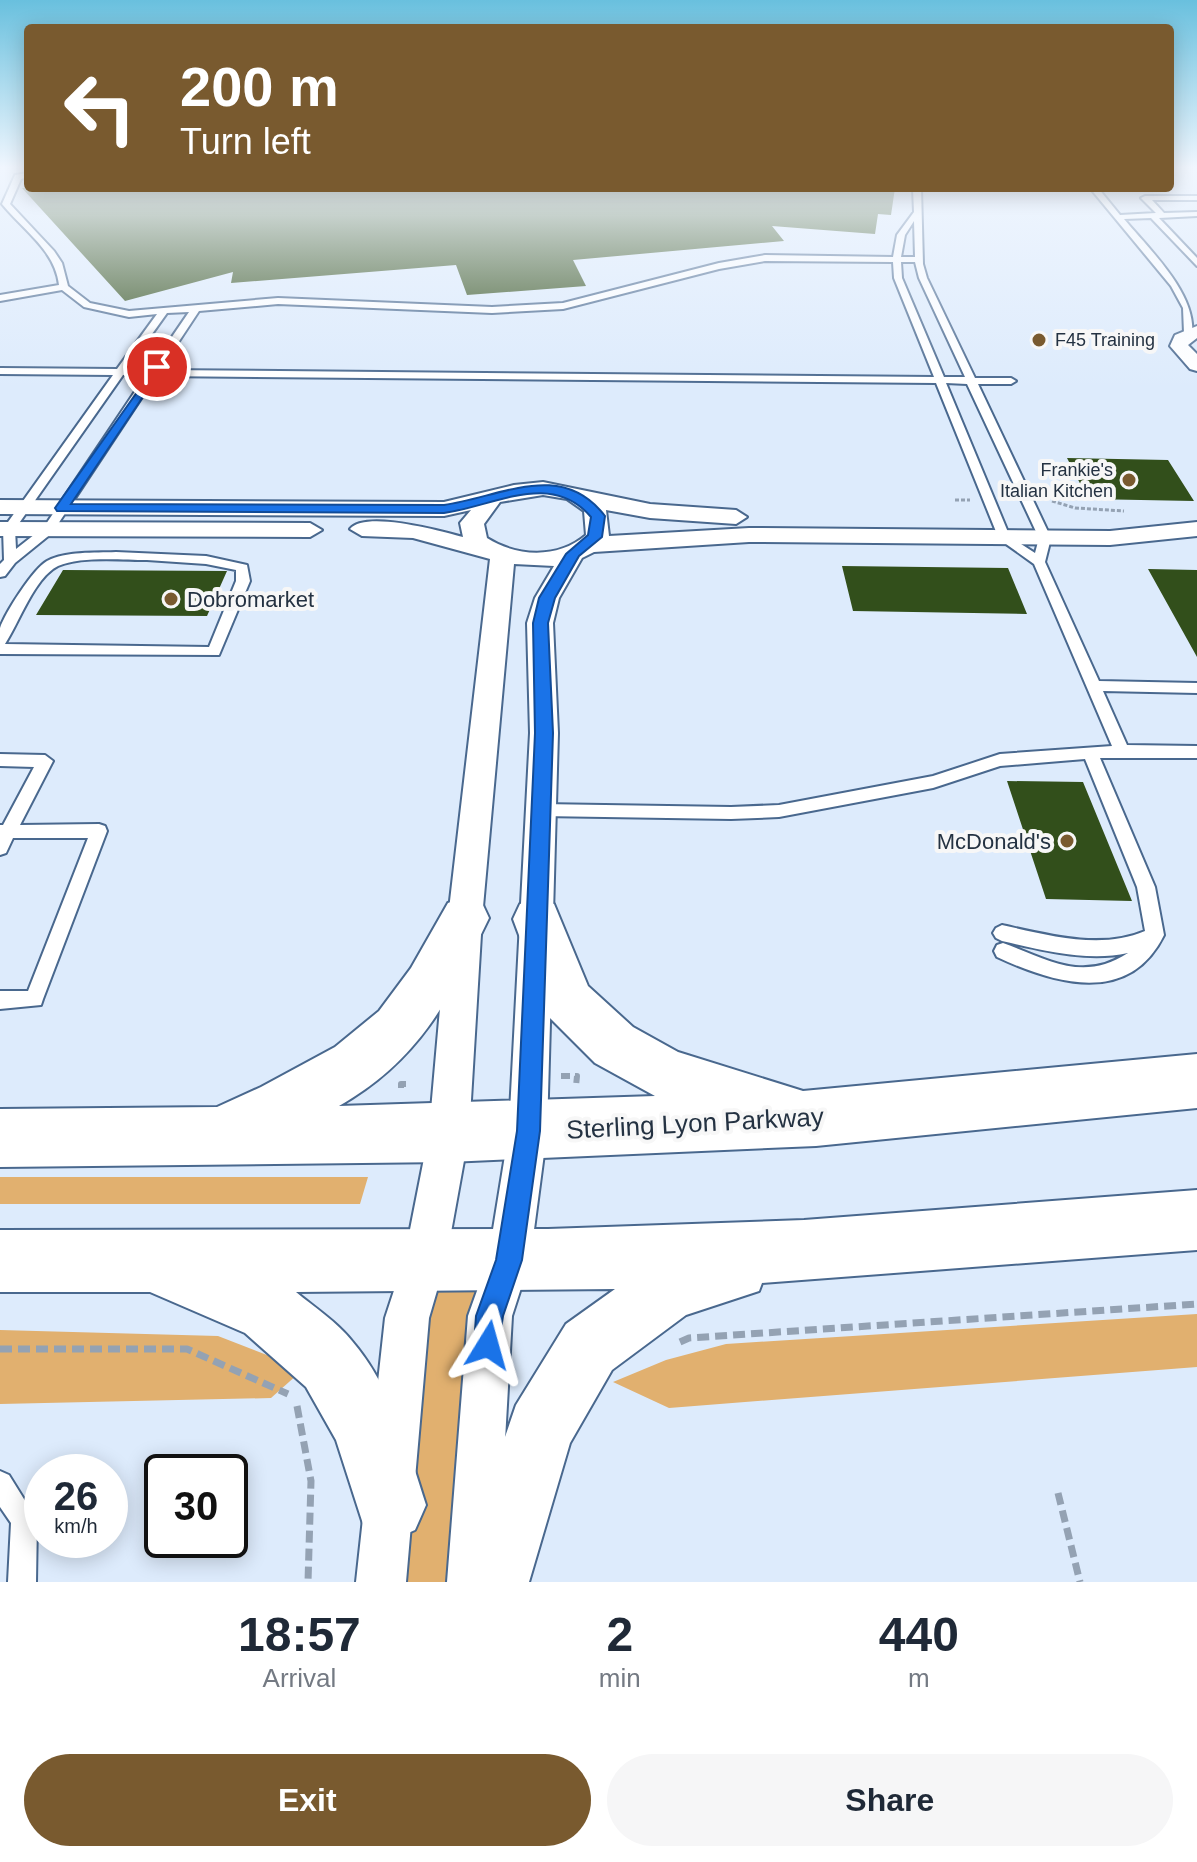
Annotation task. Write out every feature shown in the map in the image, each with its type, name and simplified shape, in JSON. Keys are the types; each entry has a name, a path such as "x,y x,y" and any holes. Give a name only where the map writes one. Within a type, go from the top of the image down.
{"main road":[{"path":"212,1138 331,1083 370,1056 416,1006 465,918"},
{"path":"537,919 568,1001 614,1045 667,1075 816,1118"},
{"name":"Sterling Lyon Parkway","path":"0,1138 449,1133 816,1118 1197,1081"},
{"path":"0,1261 509,1260 804,1251 1197,1220"},
{"path":"492,1582 540,1429 589,1347 670,1288 804,1251"},
{"path":"149,1261 268,1310 329,1364 366,1427 390,1505"}],"street":[{"path":"1193,332 1181,339 1179,346 1197,365"},
{"path":"0,507 444,509 490,500 526,488 566,491 583,499 706,517 1039,529 1123,540 1195,530"},
{"path":"472,1582 490,1316 509,1260 528,1131 544,733 540,623 547,598 599,526 598,516 583,499"},
{"path":"381,1582 407,1318 425,1260 449,1133 465,918 502,592 494,553 473,530 473,519 490,500"},
{"path":"5,529 398,530 459,540 494,553 538,562 579,550 649,537 1001,528"}],"lane":[{"path":"39,242 61,264 64,287"},
{"path":"900,242 898,278 1001,528 1039,562"},
{"path":"918,242 923,278 1039,529 1039,562 1122,751"},
{"path":"1140,242 1175,285 1188,308 1193,332"},
{"path":"1181,242 1195,259"},
{"path":"0,298 64,287 101,310 129,314 291,301 492,310 563,306 719,266 765,258 919,260"},
{"path":"1153,258 1166,258"},
{"path":"1179,258 1195,259"},
{"path":"1175,285 1197,300"},
{"path":"0,573 10,560 48,530 196,308"},
{"path":"10,560 5,529 121,374 163,312"},
{"path":"0,371 1011,381"},
{"path":"0,641 42,574 64,559 192,558 221,560 242,568 243,581 214,652 0,649"},
{"path":"1094,686 1197,688"},
{"path":"541,810 779,811 920,785 1000,760 1122,751 1197,752"},
{"path":"1090,753 1146,887 1155,935 1138,957 1103,977 1079,977 1038,969 1002,942 1135,947 1155,935"},
{"path":"0,760 45,761 3,838"},
{"path":"0,1000 34,999 99,831 3,838"},
{"path":"0,1484 24,1520 22,1582"}],"path":[{"path":"560,1076 577,1076 576,1090"},
{"path":"676,1345 689,1338 1197,1304"},
{"path":"295,1397 311,1481 308,1582"},
{"path":"1058,1493 1080,1582"}],"shaded area":[{"path":"0,1177 368,1177 360,1204 0,1204"},
{"path":"425,1260 509,1260 472,1582 381,1582"},
{"path":"1197,1314 1197,1367 669,1408 613,1382 666,1360 726,1344"},
{"path":"0,1330 218,1336 272,1357 298,1374 271,1398 0,1404"}],"building":[{"path":"71,242 775,242 573,260 586,286 467,295 456,265 231,283 233,272 125,301"},
{"name":"Frankie's Italian Kitchen","path":"1067,458 1168,460 1194,501 1088,499"},
{"path":"842,566 1008,568 1027,614 853,611"},
{"path":"1148,569 1197,570 1197,657"},
{"path":"63,570 227,571 207,616 36,615"},
{"name":"McDonald's","path":"1007,781 1083,782 1132,901 1046,899"}],"place":[{"name":"F45 Training","path":"1039,340"},
{"name":"Frankie's Italian Kitchen","path":"1129,480"},
{"name":"Dobromarket","path":"171,599"},
{"name":"McDonald's","path":"1067,841"}],"route":[{"path":"157,367 61,508 444,509 473,505 526,488 547,488 566,491 583,499 598,516 599,526 595,537 573,554 547,598 540,623 544,733 528,1131 509,1260 490,1316 488,1345"}]}
